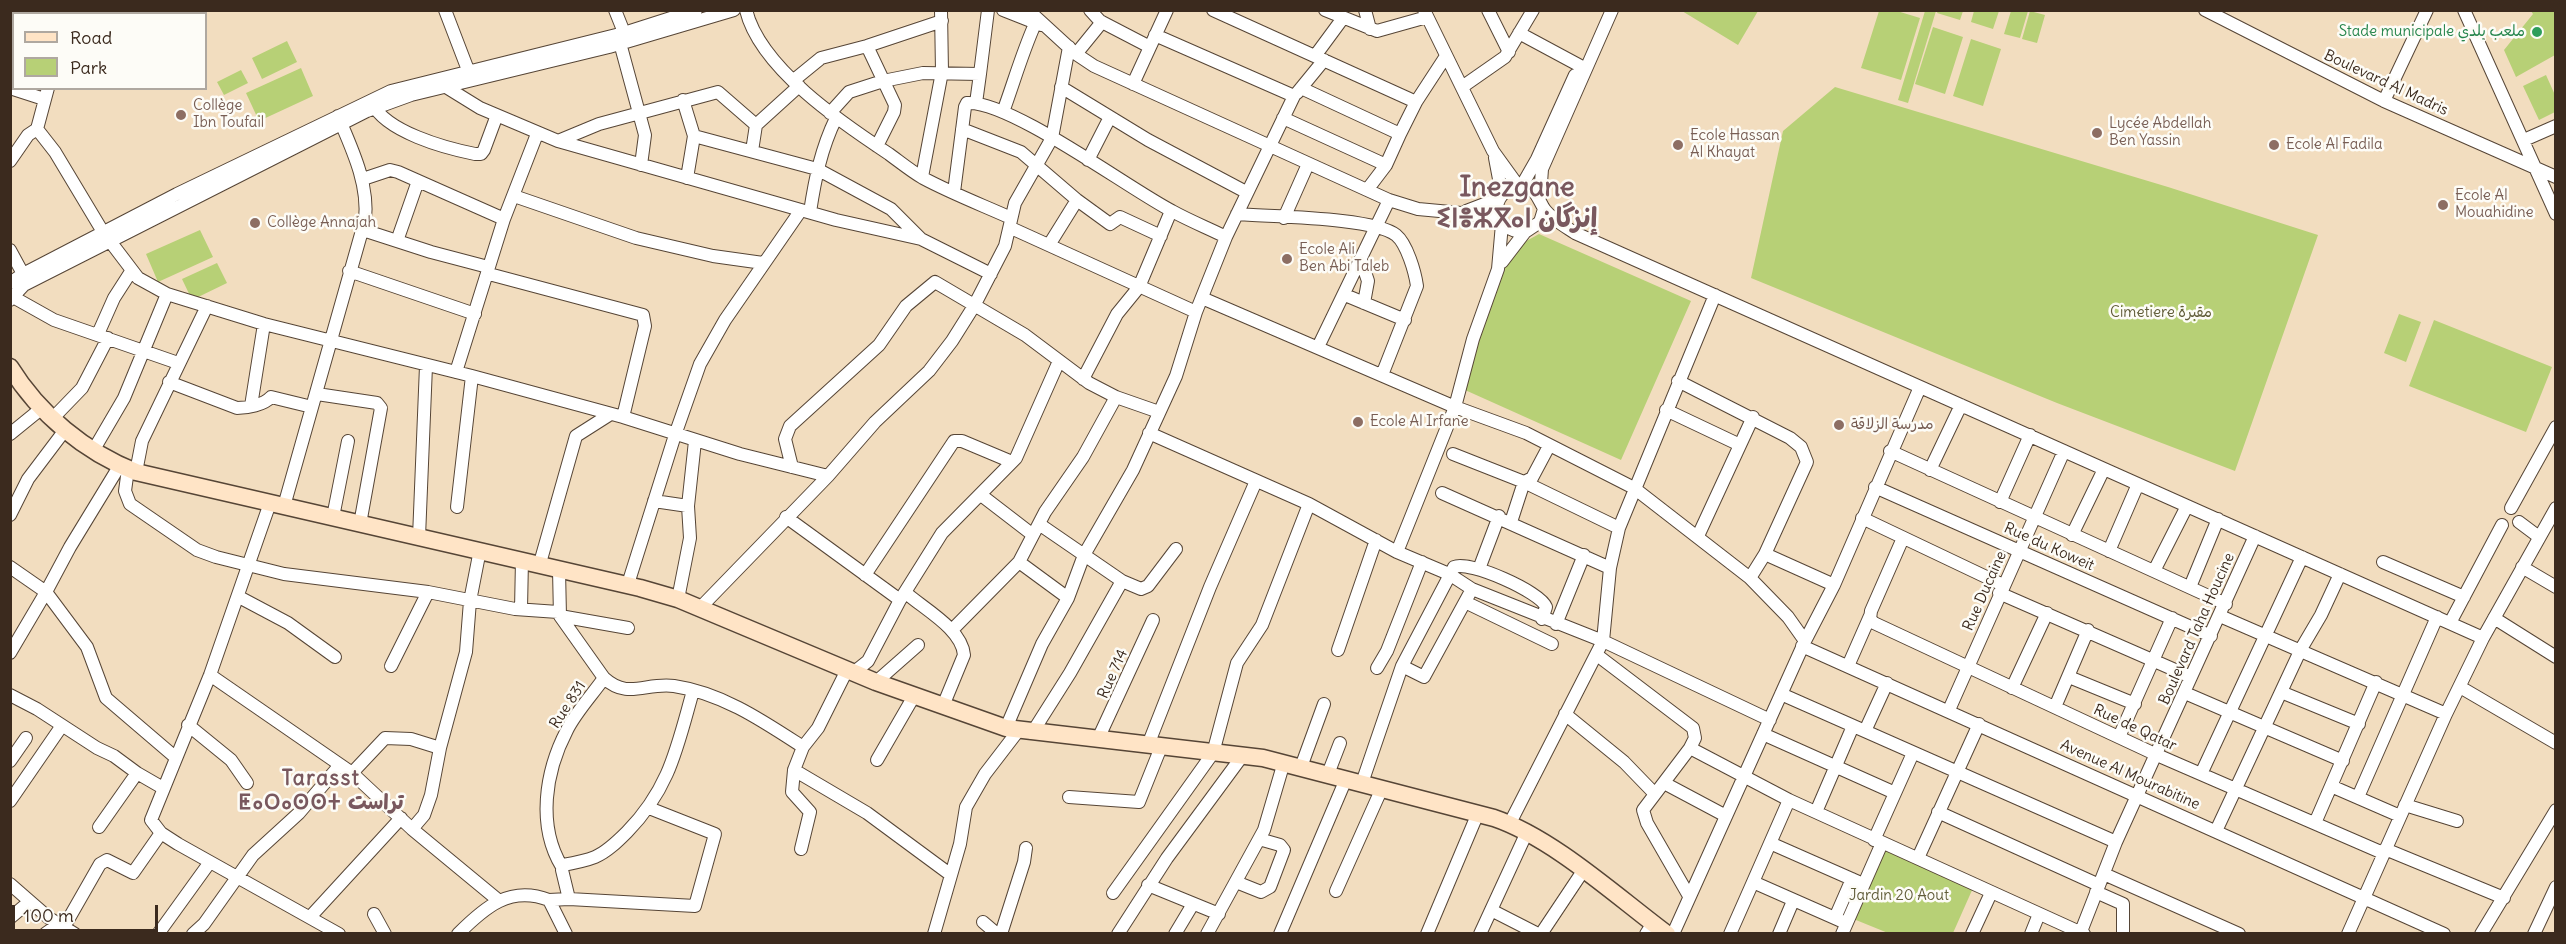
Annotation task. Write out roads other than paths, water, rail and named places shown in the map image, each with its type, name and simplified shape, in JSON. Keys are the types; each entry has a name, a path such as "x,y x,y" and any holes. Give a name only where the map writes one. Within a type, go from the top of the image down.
{"street":[{"path":"445,10 468,70"},
{"path":"615,10 624,39 637,113 646,141 641,165"},
{"path":"10,284 23,274 107,237 408,86 468,70 624,39 696,10"},
{"path":"372,104 446,87 734,10"},
{"path":"746,10 754,34 797,83 833,116 922,177 954,192 1049,245 1196,312"},
{"path":"976,103 988,10"},
{"path":"1003,10 1040,25"},
{"path":"1028,10 1040,25 1094,66 1389,200 1432,211 1462,213 1501,223 1509,230 1575,233"},
{"path":"1214,10 1416,102"},
{"path":"1325,10 1370,29 1385,31 1425,14 1493,151 1520,187 1531,189 1542,203 1575,233 2484,638"},
{"path":"1365,10 1370,29"},
{"path":"1488,10 1509,52"},
{"path":"1462,87 1500,62 1509,52 1533,10"},
{"path":"1498,268 1531,230 1542,203 1542,169 1604,10"},
{"path":"1462,213 1520,187 1534,165 1612,10"},
{"name":"Boulevard Al Madris","path":"2205,10 2384,101 2556,177"},
{"path":"2384,101 2427,10"},
{"path":"2464,10 2556,213"},
{"path":"1133,84 1164,12"},
{"path":"700,608 828,476 875,422 928,371 974,306 1005,246 1015,203 1052,138 1061,87 1073,51 1096,14 1150,47"},
{"path":"752,151 756,125 821,58 867,46 941,16 942,72 931,140 922,177"},
{"path":"1019,731 1042,644 1068,598 1084,555 1119,498 1176,376 1196,312 1246,192 1283,118 1343,18"},
{"path":"1003,112 1040,25"},
{"path":"1519,33 1582,67"},
{"path":"1155,35 1400,134"},
{"path":"867,46 895,108 877,146"},
{"path":"1367,190 1386,165 1416,102 1446,56"},
{"path":"628,584 700,364 763,263 806,211 833,116 849,92 883,81 942,72 980,74"},
{"path":"446,87 480,108 537,134 806,211 921,239 991,274"},
{"path":"1061,87 1110,117 1246,192"},
{"path":"10,161 28,135 37,129 46,94 20,90"},
{"path":"558,141 637,113 721,92 756,125"},
{"path":"683,100 694,136 687,178"},
{"path":"954,192 966,104 976,103 1003,112 1052,138 1171,211 1226,237"},
{"path":"372,104 388,122 417,137 475,154 481,154 484,150 497,115"},
{"path":"1088,160 1110,117"},
{"path":"1283,118 1386,165"},
{"path":"339,933 210,862 161,832 151,820 210,675 249,564 277,505 312,407 329,339 363,230 366,207 363,179 340,119"},
{"path":"2524,140 2556,126"},
{"path":"37,129 55,152 107,237 138,278 168,294 264,324 472,376 623,417 695,441 828,476"},
{"path":"962,129 1018,150 1077,200 1110,224 1122,218 1161,236"},
{"path":"456,372 504,219 537,134"},
{"path":"694,136 817,169 891,209 921,239"},
{"path":"1397,552 1455,407 1473,339 1498,268 1501,223 1497,212 1501,197 1493,151"},
{"path":"1284,218 1308,164"},
{"path":"363,179 390,170 504,219"},
{"path":"397,241 418,181"},
{"path":"514,196 636,238 713,256 763,263"},
{"path":"1049,245 1077,200"},
{"path":"1318,347 1389,200"},
{"path":"1083,379 1117,314 1139,287 1171,211"},
{"path":"1237,214 1375,225 1396,235 1402,242 1416,279 1416,292 1382,375"},
{"path":"363,230 488,270 643,315 645,326 623,417"},
{"path":"107,237 24,285 12,299 54,320 178,363"},
{"path":"10,250 23,274"},
{"path":"1361,260 1368,281 1364,303"},
{"path":"10,434 47,413 82,388 103,336 114,298 132,270"},
{"path":"349,272 475,314"},
{"path":"792,467 785,439 790,426 879,345 906,306 935,282 1024,335 1083,379 1116,397 1159,412"},
{"path":"93,451 124,398 168,294"},
{"path":"1345,295 1405,320"},
{"path":"1510,823 1602,641 1610,568 1619,528 1715,295"},
{"path":"1202,298 1455,407 1526,433 1634,488 1750,578 1788,617 1803,644"},
{"path":"10,653 70,547 128,468 207,306"},
{"path":"251,406 264,324"},
{"path":"801,849 810,812 792,792 794,770 803,747 818,728 850,671 868,661 942,533 1012,462 1059,361"},
{"path":"419,537 426,366"},
{"path":"11,368 47,413 65,430 93,451 128,468 333,518 540,562 559,570 628,584 678,599 876,682 1019,731 1243,755 1284,762 1478,813 1510,823 1527,832 1582,871 1649,928 1667,933"},
{"path":"457,507 472,376"},
{"path":"1678,381 1753,417 1798,444 1807,458 1765,554 1750,578"},
{"path":"169,382 237,408 277,397 312,407"},
{"path":"1673,933 1803,644 1834,585 1890,451 1920,387"},
{"path":"316,394 376,403 381,408 360,524"},
{"path":"952,630 1019,562 1036,530 1088,450 1116,397"},
{"path":"1930,470 1960,405"},
{"path":"1666,410 1740,445"},
{"path":"540,562 576,436 609,415"},
{"path":"1698,536 1753,417"},
{"path":"2511,508 2556,427"},
{"path":"12,508 28,479 65,430"},
{"path":"1149,434 1309,504 1397,552 1449,574 1472,589 1542,619 1602,641 1770,720"},
{"path":"2000,502 2030,435"},
{"path":"333,518 348,441"},
{"path":"678,599 690,538 688,506 695,441"},
{"path":"865,576 954,441 962,441 1012,462"},
{"path":"1511,522 1524,482 1532,478 1549,446"},
{"path":"1890,451 2226,604"},
{"name":"Rue Ducaine","path":"1949,710 2064,451"},
{"path":"1453,454 1524,482 1619,528"},
{"path":"128,468 127,499 137,510 197,550 284,574 428,592 628,628"},
{"path":"2072,535 2104,469"},
{"path":"1069,797 1141,801 1155,746 1209,587 1256,481"},
{"path":"2109,551 2138,484"},
{"name":"Rue du Koweit","path":"1875,487 2211,636"},
{"path":"1442,493 1499,516 1610,568"},
{"path":"981,495 1036,530 1084,555 1122,581 1146,589 1176,549"},
{"path":"654,501 688,506"},
{"path":"1113,893 1214,753 1237,663 1262,626 1309,504"},
{"path":"2154,572 2187,506"},
{"path":"2348,933 2446,714 2522,567 2539,537 2552,524 2556,508"},
{"path":"1479,569 1499,516"},
{"path":"786,517 865,576 903,597 952,630 963,647 964,655 944,706"},
{"path":"1862,518 2047,614 2191,677"},
{"path":"2190,587 2218,519"},
{"path":"2519,522 2539,537"},
{"path":"2450,623 2502,525"},
{"name":"Boulevard Taha Houcine","path":"2081,933 2116,842 2255,536"},
{"path":"1848,666 1874,620 1903,538"},
{"path":"1338,650 1376,540"},
{"path":"412,829 428,805 440,748 466,652 470,601 480,550"},
{"path":"1765,554 1834,585"},
{"path":"1556,624 1584,555"},
{"path":"2201,774 2264,634 2302,557"},
{"path":"521,609 522,560"},
{"path":"1019,562 1068,598"},
{"path":"1377,668 1387,651 1422,562"},
{"path":"2383,562 2464,597"},
{"path":"1280,933 1354,781 1402,666 1454,567 1463,564 1479,569 1542,599 1546,607 1542,619"},
{"path":"2522,567 2556,587"},
{"path":"11,570 46,592 87,647 106,698 175,757"},
{"path":"559,570 559,614"},
{"path":"2216,831 2301,649 2321,615 2340,574"},
{"path":"934,933 969,800 1019,731 1070,673 1122,581"},
{"path":"1402,666 1422,678 1425,677 1472,589"},
{"path":"391,666 428,592"},
{"path":"238,597 288,623 335,657"},
{"path":"1465,602 1552,644"},
{"name":"Rue 831","path":"559,614 604,678 564,736 547,792 545,807 551,848 562,867 569,898"},
{"path":"2012,688 2047,614"},
{"path":"2220,616 2403,693 2446,714"},
{"path":"2358,797 2438,617"},
{"path":"2119,736 2172,618"},
{"path":"2494,618 2556,657"},
{"name":"Rue 714","path":"1098,739 1153,620"},
{"name":"Rue de Qatar","path":"1874,620 2012,688 2157,755 2314,823 2504,898"},
{"path":"2055,707 2088,630"},
{"name":"Avenue Al Mourabitine","path":"1803,644 2444,933"},
{"path":"876,682 918,645"},
{"path":"1596,655 1693,728 1695,738 1690,748 1643,810 1647,823 1689,896"},
{"path":"210,675 352,773 412,829 498,900"},
{"path":"2069,676 2135,704"},
{"path":"604,678 614,687 628,690 661,686 693,691 740,708 803,747"},
{"path":"2314,823 2376,682"},
{"path":"1816,812 1836,768 1887,683"},
{"path":"2460,687 2556,743"},
{"path":"562,867 607,850 649,808 670,770 693,691"},
{"path":"2281,692 2359,724"},
{"path":"2185,693 2343,761"},
{"path":"1781,694 2116,842"},
{"path":"10,695 37,709 61,727 114,756 163,788"},
{"path":"877,760 914,696"},
{"path":"1301,767 1324,704"},
{"path":"1565,714 1624,762 1654,793"},
{"path":"1918,858 1979,724"},
{"path":"188,725 231,760 247,783"},
{"path":"10,801 61,727"},
{"path":"1763,734 1895,793"},
{"path":"10,761 26,738"},
{"path":"352,773 385,738 411,739 440,748"},
{"path":"1328,774 1340,743"},
{"path":"1690,748 1789,800 2081,933"},
{"path":"1753,882 1841,925 1913,753"},
{"path":"1118,933 1148,885 1243,755"},
{"path":"1207,933 1259,839 1284,762"},
{"path":"193,933 204,924 252,855 299,813 340,765"},
{"path":"794,770 867,813 951,875"},
{"path":"99,827 137,773"},
{"path":"1664,783 1726,816"},
{"path":"2331,786 2358,797 2403,810 2457,821"},
{"path":"1336,891 1382,788"},
{"path":"1730,933 1789,800"},
{"path":"458,933 498,900 534,895 549,900 569,898 695,906 715,834 649,808"},
{"path":"2481,933 2556,810"},
{"path":"1938,812 2100,883 2239,933"},
{"path":"1427,933 1478,813"},
{"path":"311,916 401,818"},
{"path":"45,933 61,925 100,864 107,860 133,873 161,832"},
{"path":"1480,933 1527,832"},
{"path":"1236,882 1261,892 1270,887 1284,850 1280,845 1259,839"},
{"path":"1770,843 1858,882"},
{"path":"983,922 999,933 1024,862 1026,848"},
{"path":"158,933 210,862"},
{"path":"1491,910 1539,933 1582,871"},
{"path":"2100,883 2123,903 2125,933"},
{"path":"10,884 29,902 75,933"},
{"path":"1148,885 1219,914"},
{"path":"1972,933 1990,893"},
{"path":"2534,933 2554,893"},
{"path":"549,900 566,933"},
{"path":"1779,933 1793,901"},
{"path":"10,918 29,902"},
{"path":"1175,933 1193,904"},
{"path":"374,914 385,933"},
{"path":"2031,933 2039,914"}],"place":[{"name":"Stade municipale ملعب بلدي","path":"2537,32"},
{"name":"Collège Ibn Toufail","path":"181,115"},
{"name":"Lycée Abdellah Ben Yassin","path":"2097,133"},
{"name":"Ecole Hassan Al Khayat","path":"1678,145"},
{"name":"Ecole Al Fadila","path":"2274,145"},
{"name":"Ecole Al Mouahidine","path":"2443,205"},
{"name":"Collège Annajah","path":"255,223"},
{"name":"Ecole Ali Ben Abi Taleb","path":"1287,259"},
{"name":"Ecole Al Irfane","path":"1358,422"},
{"name":"مدرسة الزلاقة","path":"1839,425"}],"district":[{"name":"Inezgane ⵉⵏⴻⵣⴳⴰⵏ إنزگان","path":"1517,204"},
{"name":"Tarasst ⵟⴰⵔⴰⵙⵙⵜ تراست","path":"321,791"}],"park label":[{"name":"Cimetiere مقبرة","path":"2161,313"},
{"name":"Jardin 20 Aout","path":"1899,896"}]}
